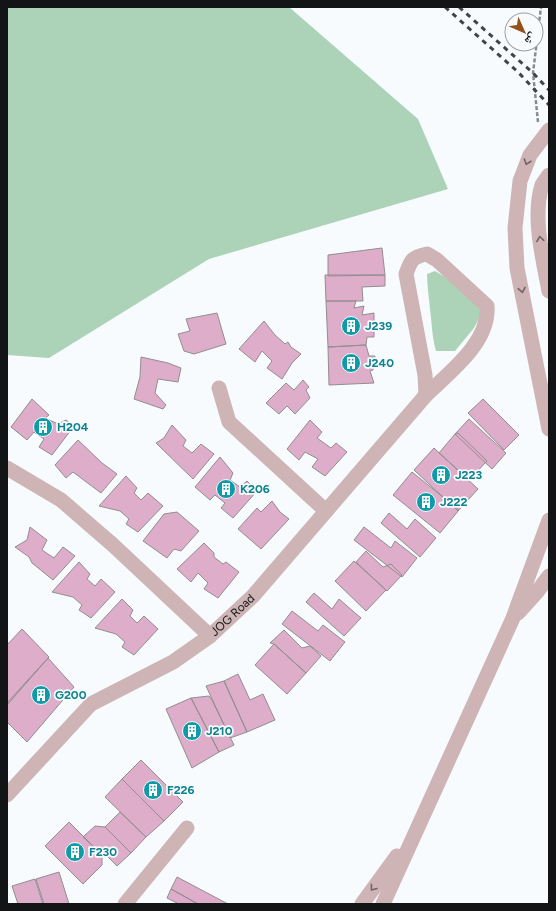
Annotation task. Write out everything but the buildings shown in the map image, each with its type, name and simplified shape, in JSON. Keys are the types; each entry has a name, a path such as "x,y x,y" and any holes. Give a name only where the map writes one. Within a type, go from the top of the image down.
{"street":[{"path":"544,135 530,155 520,181 515,228 517,268 549,430"},
{"path":"549,175 543,184 541,191 539,204 539,229 549,291"},
{"name":"JOG Road","path":"8,791 91,704 173,662 210,636 253,596 426,395 464,358 482,334 488,316 487,306 437,260 427,254 416,256 406,274 425,375 426,395"},
{"path":"219,388 229,422 326,511"},
{"path":"7,468 61,500 113,545 210,636"},
{"path":"383,904 513,618 549,520"},
{"path":"530,572 549,549"},
{"path":"513,618 543,590 549,576"},
{"path":"125,904 186,828"},
{"path":"362,904 414,835"}],"path":[{"path":"541,7 533,73 544,135"}],"green space":[{"path":"7,7 289,7 418,119 448,189 209,259 49,358 7,355"},
{"path":"435,271 455,283 484,309 474,328 455,351 436,351 432,330 427,274"}],"railway":[{"path":"445,7 518,72 549,105"},
{"path":"459,7 533,73 549,90"}],"place":[{"name":"J239","path":"351,326"},
{"name":"J240","path":"351,363"},
{"name":"H204","path":"43,427"},
{"name":"J223","path":"441,475"},
{"name":"K206","path":"226,489"},
{"name":"J222","path":"426,502"},
{"name":"G200","path":"41,695"},
{"name":"J210","path":"192,731"},
{"name":"F226","path":"153,790"},
{"name":"F230","path":"75,852"}]}
